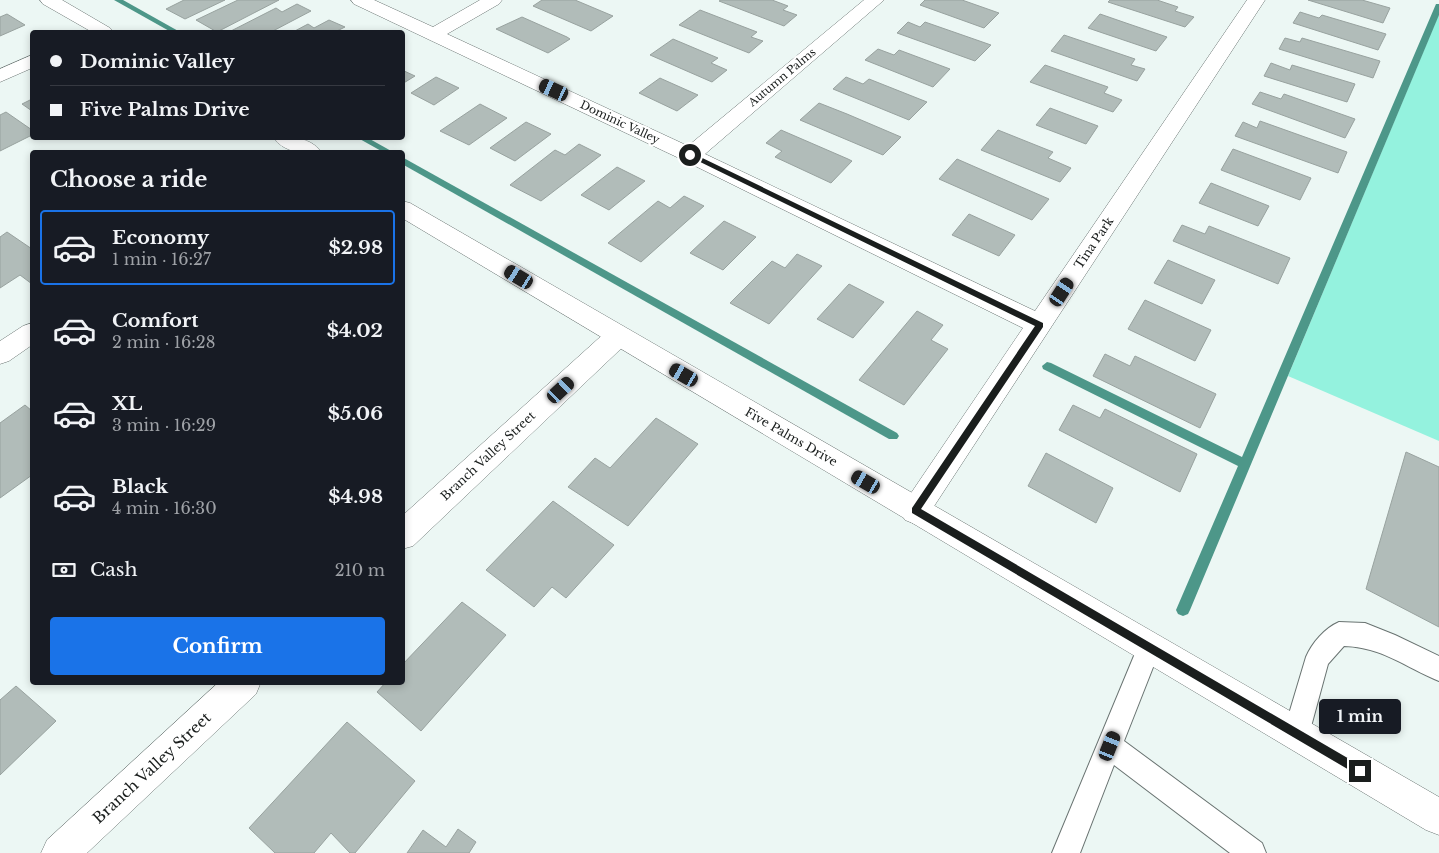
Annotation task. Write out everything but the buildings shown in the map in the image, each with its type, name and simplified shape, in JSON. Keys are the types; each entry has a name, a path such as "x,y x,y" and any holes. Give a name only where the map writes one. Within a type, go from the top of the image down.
{"street":[{"path":"49,0 96,30"},
{"name":"Dominic Valley","path":"360,0 690,155 1040,325"},
{"path":"434,34 493,0"},
{"name":"Autumn Palms","path":"690,155 875,0"},
{"name":"Tina Park","path":"916,511 1256,0"},
{"path":"0,76 30,62"},
{"path":"288,140 306,150"},
{"name":"Five Palms Drive","path":"405,210 1439,817"},
{"path":"0,354 30,334"},
{"name":"Branch Valley Street","path":"405,533 618,336"},
{"name":"Branch Valley Street","path":"60,853 241,685"}],"lane":[{"path":"1296,734 1318,657 1338,634 1365,635 1387,643 1439,669"},
{"path":"1066,853 1149,647"},
{"path":"1110,746 1252,853"}],"green space":[{"path":"1439,14 1439,441 1288,376"}],"waterway":[{"path":"118,0 172,30"},
{"path":"1245,464 1439,6"},
{"path":"366,140 385,150"},
{"path":"405,162 893,436"},
{"path":"1047,366 1245,464"},
{"path":"1183,610 1245,464"}],"route":[{"path":"690,155 1040,325 916,511 1360,771"}]}
